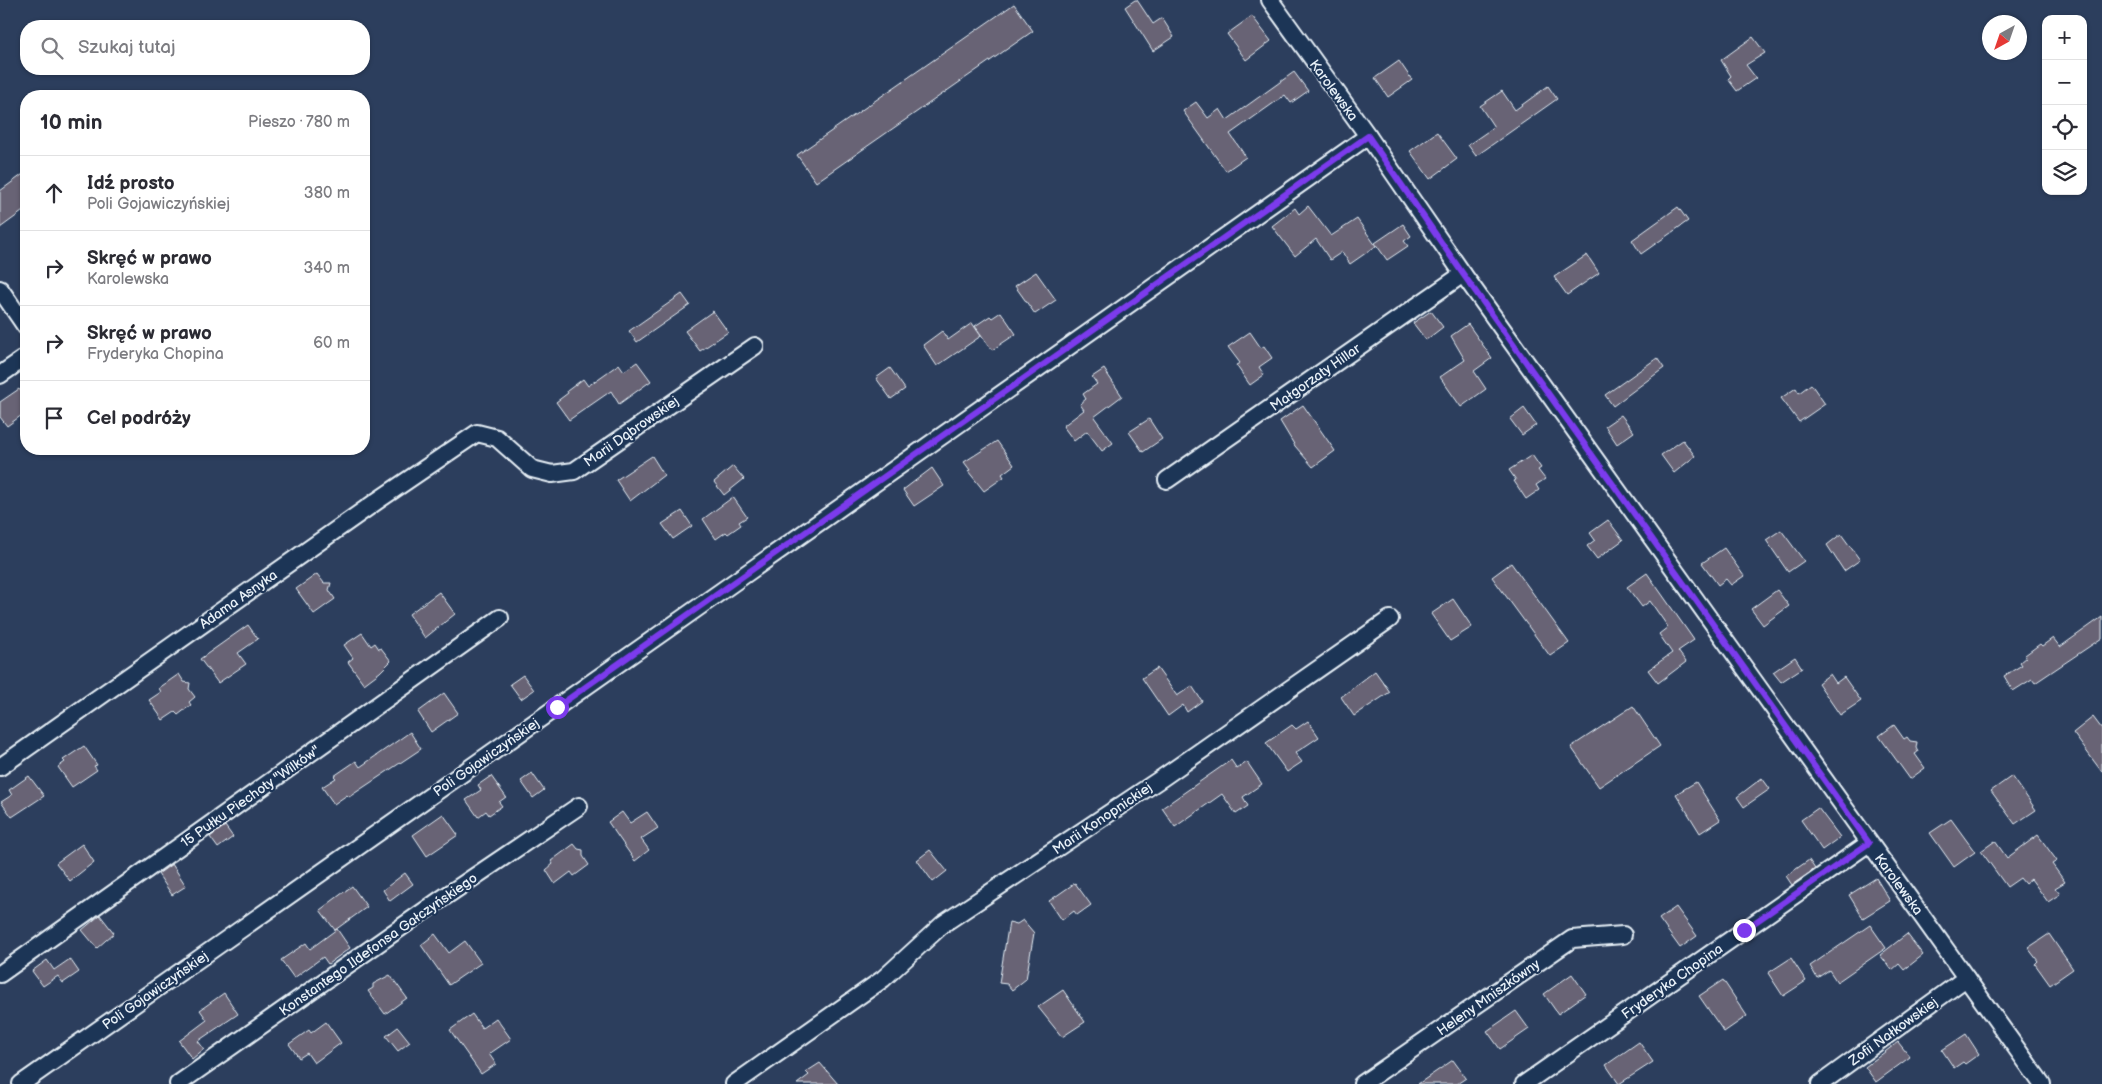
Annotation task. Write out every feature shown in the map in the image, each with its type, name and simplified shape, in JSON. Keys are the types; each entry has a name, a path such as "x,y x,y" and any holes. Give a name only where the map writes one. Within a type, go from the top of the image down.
{"street":[{"name":"Karolewska","path":"1270,0 1368,136 1463,274 2042,1084"},
{"name":"Poli Gojawiczyńskiej","path":"22,1084 1368,136"},
{"name":"Małgorzaty Hillar","path":"1168,480 1463,274"},
{"path":"0,289 20,318"},
{"name":"Marii Dąbrowskiej","path":"477,433 497,438 532,469 552,474 574,471 755,346"},
{"path":"0,375 20,360"},
{"name":"Adama Asnyka","path":"0,767 377,501 477,433"},
{"name":"15 Pułku Piechoty \"Wilków\"","path":"0,974 500,618"},
{"name":"Marii Konopnickiej","path":"734,1084 884,979 943,924 1154,783 1390,619"},
{"name":"Konstantego Ildefonsa Gałczyńskiego","path":"178,1084 578,806"},
{"name":"Fryderyka Chopina","path":"1524,1084 1869,843"},
{"name":"Heleny Mniszkówny","path":"1362,1084 1572,939 1623,936"},
{"name":"Zofii Nałkowskiej","path":"1820,1084 1966,978"}],"building":[{"path":"1137,0 1153,24 1162,18 1174,37 1153,51 1125,7"},
{"path":"1014,4 1033,31 816,182 797,155"},
{"path":"1252,16 1271,41 1246,60 1227,34"},
{"path":"1753,37 1765,53 1746,65 1756,78 1737,91 1728,79 1731,76 1721,60"},
{"path":"1399,61 1412,80 1388,97 1375,78"},
{"path":"1294,72 1308,91 1291,103 1285,95 1230,134 1246,157 1226,171 1183,111 1196,102 1208,118 1220,109 1227,120"},
{"path":"1548,86 1557,99 1476,156 1468,145 1494,127 1480,106 1502,91 1515,110"},
{"path":"1437,132 1457,159 1430,179 1410,151"},
{"path":"20,176 20,213 0,228 0,191"},
{"path":"1308,206 1331,236 1357,219 1376,246 1350,264 1342,252 1330,260 1316,239 1295,256 1272,226 1295,208 1299,214"},
{"path":"1678,207 1688,221 1641,254 1632,240"},
{"path":"1403,224 1411,236 1404,241 1408,246 1387,260 1375,243"},
{"path":"1587,255 1599,273 1567,295 1554,277"},
{"path":"1036,272 1056,300 1035,314 1015,286"},
{"path":"682,294 690,305 637,342 629,331"},
{"path":"713,311 728,332 700,351 685,331"},
{"path":"1431,311 1443,327 1426,340 1413,323"},
{"path":"1001,312 1016,334 992,350 975,326 990,316 992,318"},
{"path":"972,323 981,336 937,366 923,345 942,331 948,340"},
{"path":"1468,324 1492,358 1474,371 1486,389 1461,407 1440,377 1465,360 1451,336"},
{"path":"1250,332 1261,348 1264,346 1272,358 1259,367 1264,375 1250,385 1236,365 1240,363 1228,347"},
{"path":"1657,358 1664,368 1613,406 1605,395"},
{"path":"637,362 651,381 619,404 611,391 569,420 556,402 583,379 588,386 619,364 624,371"},
{"path":"890,368 905,389 891,399 876,378"},
{"path":"1104,369 1122,396 1094,417 1113,443 1102,451 1087,431 1074,441 1063,426 1084,410 1080,404 1086,399 1083,394 1097,384 1092,377"},
{"path":"1811,384 1825,404 1799,422 1781,398 1796,388 1799,393"},
{"path":"19,389 20,390 20,416 7,426 0,417 0,402"},
{"path":"1303,405 1335,451 1313,467 1295,446 1280,421"},
{"path":"1524,408 1536,425 1522,435 1510,419"},
{"path":"1621,415 1634,432 1617,444 1605,426"},
{"path":"1149,419 1162,439 1143,452 1129,432"},
{"path":"1683,440 1695,456 1674,473 1661,455"},
{"path":"997,441 1014,465 1002,474 1004,477 984,491 968,471 970,470 964,462"},
{"path":"1532,455 1541,468 1538,470 1545,479 1536,485 1539,490 1526,499 1509,470"},
{"path":"652,456 664,475 630,501 616,480"},
{"path":"733,466 744,479 724,495 714,482"},
{"path":"932,468 944,486 914,506 903,490"},
{"path":"733,497 747,517 739,522 741,525 728,534 726,532 716,539 703,519"},
{"path":"682,511 692,526 673,539 662,524"},
{"path":"1608,520 1623,540 1597,559 1587,546 1595,540 1590,533"},
{"path":"1781,530 1804,561 1788,572 1766,540"},
{"path":"1841,534 1860,560 1844,571 1827,545"},
{"path":"1724,548 1744,576 1731,585 1726,579 1718,585 1702,563"},
{"path":"1511,563 1569,643 1550,656 1492,577"},
{"path":"1647,573 1694,640 1678,651 1686,662 1658,683 1648,670 1672,653 1659,634 1668,627 1650,601 1642,607 1627,587"},
{"path":"317,574 324,583 331,583 329,590 335,599 314,614 296,589"},
{"path":"1777,590 1789,606 1763,625 1751,609"},
{"path":"439,592 455,614 425,638 409,614"},
{"path":"1453,599 1472,627 1450,641 1431,614"},
{"path":"2102,617 2102,638 2035,683 2032,679 2013,691 2004,676 2022,665 2020,662 2026,657 2025,655 2040,644 2042,646 2053,638 2060,647"},
{"path":"248,625 258,639 238,653 246,664 218,683 200,659"},
{"path":"362,633 371,646 375,643 391,661 364,684 348,662 353,658 344,645"},
{"path":"1795,657 1802,668 1781,682 1773,672"},
{"path":"1157,668 1177,696 1192,686 1202,701 1187,712 1183,705 1168,716 1142,678"},
{"path":"1375,671 1390,692 1354,716 1341,697"},
{"path":"179,674 184,682 190,683 189,689 195,697 189,702 191,705 178,715 175,712 163,720 149,700 161,692 159,688"},
{"path":"1830,674 1836,683 1844,677 1861,701 1840,715 1818,683"},
{"path":"523,675 534,690 521,699 510,684"},
{"path":"444,693 458,713 431,732 418,712"},
{"path":"1633,706 1660,746 1599,787 1571,747"},
{"path":"2093,717 2102,729 2102,772 2073,733"},
{"path":"1308,721 1319,737 1295,753 1302,762 1287,772 1266,743 1292,725 1296,729"},
{"path":"1894,725 1904,739 1907,737 1910,741 1917,742 1916,748 1918,752 1915,754 1925,768 1910,779 1879,736"},
{"path":"410,732 421,749 349,797 347,795 334,804 322,787 356,761 360,767"},
{"path":"84,746 97,765 94,766 97,770 72,787 58,767 65,762 63,760"},
{"path":"1231,760 1237,769 1247,762 1262,784 1243,797 1248,806 1236,814 1222,794 1175,827 1162,808"},
{"path":"532,773 544,790 533,798 521,781"},
{"path":"29,776 44,796 12,817 1,802 12,795 9,790"},
{"path":"491,776 506,797 499,802 502,806 489,815 486,811 478,817 466,800 481,790 478,785"},
{"path":"2012,776 2036,810 2015,824 1991,791"},
{"path":"1762,778 1770,789 1744,807 1737,797"},
{"path":"1696,782 1720,820 1700,833 1676,794"},
{"path":"1818,808 1840,837 1822,850 1801,820"},
{"path":"622,812 630,823 647,812 658,828 641,839 649,850 635,861 608,822"},
{"path":"443,814 458,835 427,856 413,835"},
{"path":"1951,819 1975,852 1954,867 1930,833"},
{"path":"225,826 233,837 218,848 210,837"},
{"path":"2038,835 2057,861 2052,864 2065,882 2055,888 2060,894 2048,902 2031,879 2025,884 2020,878 2007,887 1981,851 1995,841 2007,858"},
{"path":"82,844 94,862 70,881 56,863"},
{"path":"574,844 578,849 583,850 583,856 589,865 574,876 571,872 555,884 546,870 553,864 551,861"},
{"path":"930,850 947,871 933,882 917,860"},
{"path":"1809,860 1815,869 1792,885 1786,876"},
{"path":"172,864 186,886 172,895 158,874"},
{"path":"405,873 413,884 390,901 383,890"},
{"path":"1876,878 1890,901 1863,918 1849,895"},
{"path":"1075,883 1091,905 1077,915 1074,911 1062,920 1049,901"},
{"path":"352,886 367,907 335,930 320,910"},
{"path":"1676,907 1697,936 1680,948 1659,919"},
{"path":"100,915 114,933 97,948 82,930"},
{"path":"1023,920 1034,933 1026,979 1012,990 1007,984 999,983 1009,922 1017,924"},
{"path":"1870,925 1886,948 1837,982 1829,970 1817,978 1810,966"},
{"path":"337,929 350,948 328,964 323,957 294,978 281,960 306,943 310,949"},
{"path":"435,934 449,953 465,941 481,963 449,985 421,945"},
{"path":"1907,934 1923,955 1904,970 1899,964 1892,970 1880,955"},
{"path":"2049,934 2073,969 2050,985 2035,964 2038,961 2028,948"},
{"path":"1791,958 1806,981 1783,996 1768,973"},
{"path":"70,959 79,972 63,983 58,976 43,986 32,971 47,960 54,970"},
{"path":"1572,974 1586,994 1558,1014 1544,994"},
{"path":"390,975 407,998 385,1014 368,991 373,988 373,984"},
{"path":"1723,980 1747,1016 1724,1032 1699,996"},
{"path":"1063,990 1085,1022 1062,1037 1038,1007"},
{"path":"224,993 238,1014 198,1041 204,1049 192,1059 179,1041 207,1020 200,1010"},
{"path":"1516,1011 1529,1029 1500,1049 1487,1031"},
{"path":"472,1014 482,1028 496,1018 511,1039 489,1054 496,1064 481,1074 450,1030"},
{"path":"326,1022 341,1043 314,1063 307,1053 299,1058 289,1044 309,1030 311,1033"},
{"path":"398,1027 410,1042 398,1051 386,1036"},
{"path":"1966,1034 1979,1054 1965,1064 1963,1062 1954,1068 1942,1050"},
{"path":"1639,1042 1653,1062 1619,1084 1606,1065"},
{"path":"1898,1042 1910,1057 1876,1082 1865,1067"},
{"path":"1453,1060 1466,1078 1457,1084 1418,1084"},
{"path":"820,1063 838,1084 797,1084 809,1075 806,1072"}],"route":[{"path":"557,707 1368,136 1463,274 1869,843 1744,930"}]}
